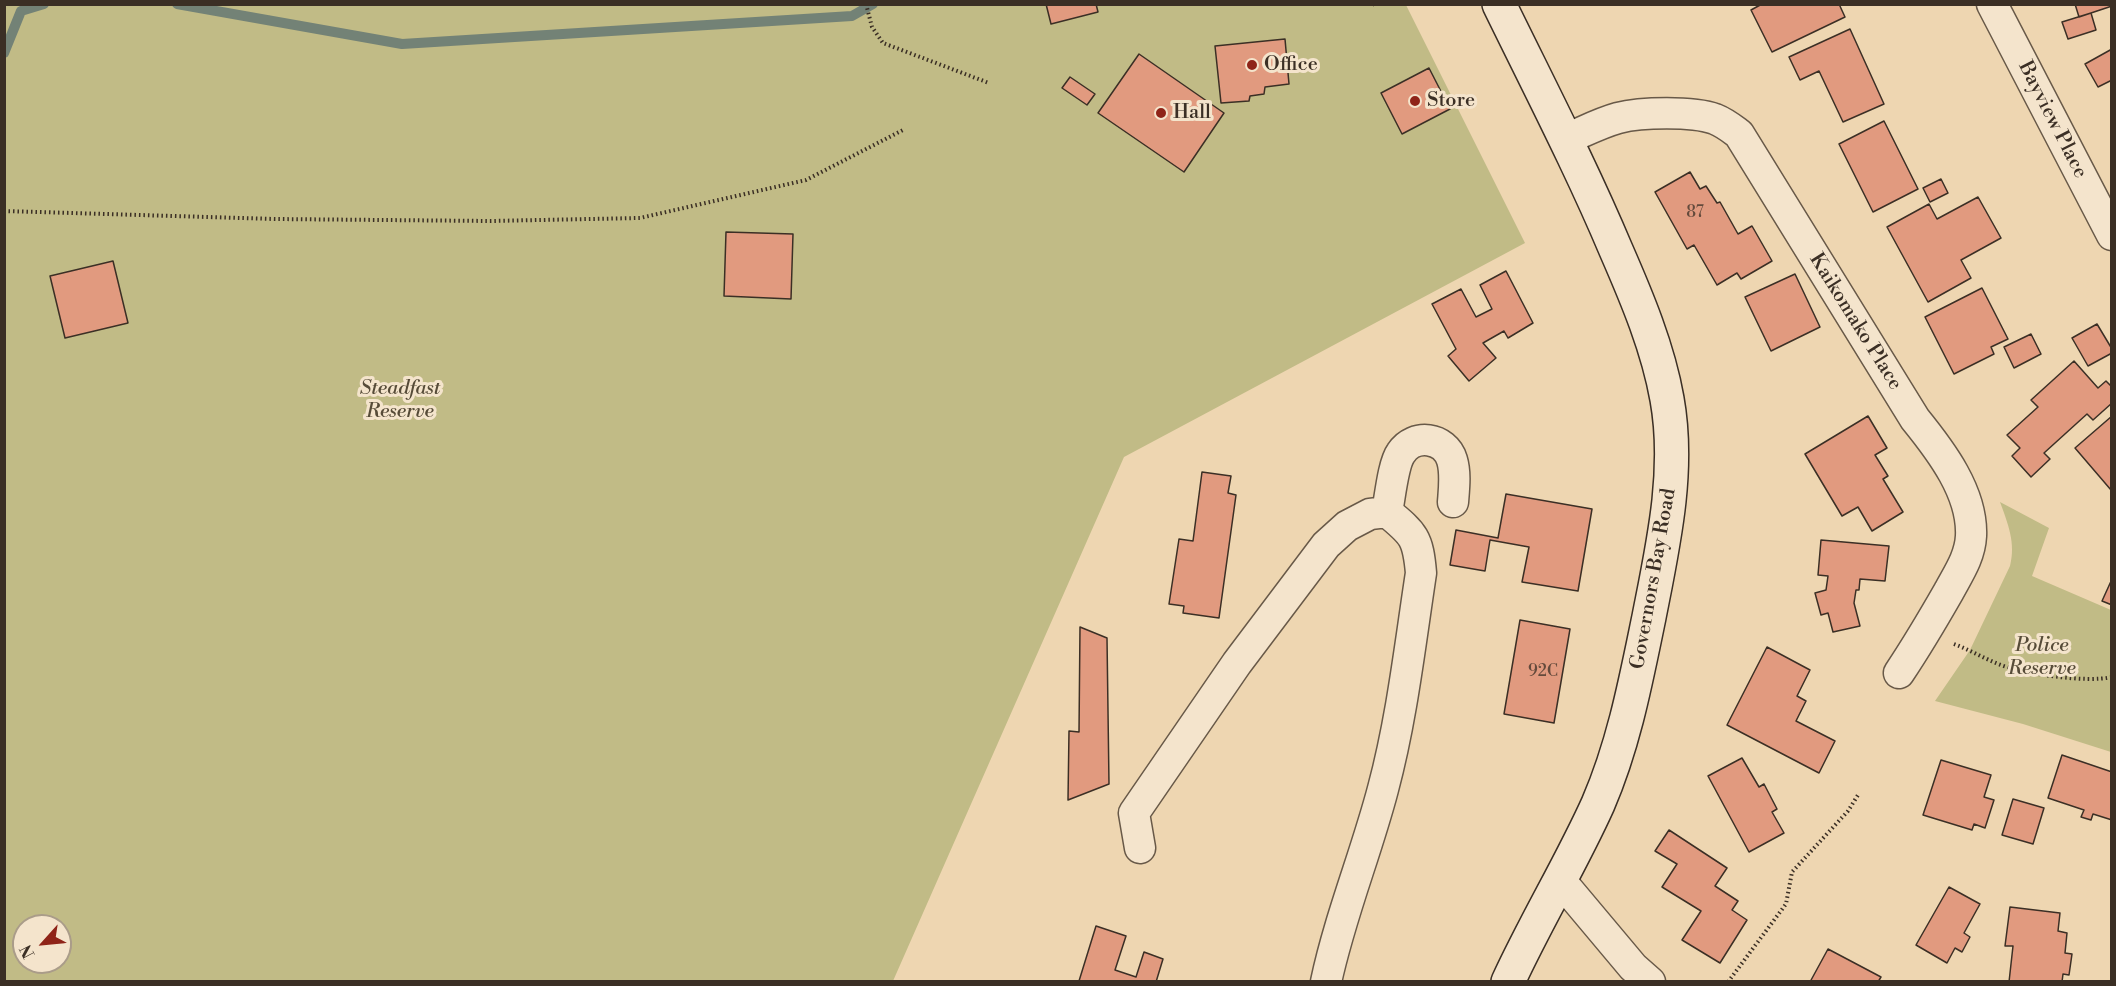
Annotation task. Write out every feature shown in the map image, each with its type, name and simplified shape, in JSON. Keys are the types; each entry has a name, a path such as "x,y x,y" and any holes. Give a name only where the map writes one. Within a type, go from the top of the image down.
{"main road":[{"name":"Governors Bay Road","path":"1499,4 1566,139 1632,287 1652,339 1667,398 1671,436 1671,476 1666,520 1634,691 1621,739 1599,802 1508,981"}],"street":[{"name":"Bayview Place","path":"1992,4 2112,235"},
{"name":"Kaikomako Place","path":"1566,139 1618,118 1646,114 1700,116 1714,119 1739,134 1915,419 1937,446 1963,493 1970,516 1971,538 1967,556 1925,633 1899,673"},
{"path":"1387,512 1400,454 1412,442 1426,439 1443,445 1452,460 1455,485 1453,502"},
{"path":"1140,848 1134,813 1267,622 1326,544 1347,526 1370,514 1387,512 1409,530 1419,550 1421,573 1394,748 1326,981"},
{"path":"1560,880 1633,967 1650,981"}],"path":[{"path":"866,4 872,27 883,43 989,83"},
{"path":"4,212 287,219 640,218 806,180 903,130"},
{"path":"1925,633 2001,665 2035,674 2087,678 2112,677"},
{"path":"1728,981 1786,904 1792,872 1848,811 1858,795"}],"green space":[{"name":"Steadfast Reserve","path":"5,5 1406,5 1525,243 1124,457 893,981 5,982"},
{"name":"Police Reserve","path":"2000,502 2049,528 2032,576 2111,610 2111,752 2023,724 1935,701 1970,650 2010,566 2012,541"}],"building":[{"path":"1046,4 1096,4 1098,12 1051,24"},
{"path":"1762,4 1839,4 1845,17 1772,52 1751,10"},
{"path":"2075,4 2112,4 2112,6 2079,17"},
{"path":"2091,13 2096,30 2068,39 2062,22"},
{"path":"1850,29 1884,104 1843,122 1819,71 1800,80 1789,57"},
{"name":"Office","path":"1285,39 1289,84 1265,87 1264,94 1250,96 1249,101 1221,103 1215,46"},
{"path":"2112,49 2112,80 2098,87 2085,64"},
{"name":"Hall","path":"1139,54 1224,113 1184,172 1098,113"},
{"name":"Store","path":"1429,68 1450,109 1402,134 1381,93"},
{"path":"1070,77 1095,94 1087,105 1062,88"},
{"path":"1884,121 1918,189 1873,212 1839,144"},
{"path":"1690,172 1700,189 1706,186 1717,203 1720,202 1738,234 1752,226 1772,261 1741,279 1737,273 1717,285 1694,245 1687,249 1655,192"},
{"path":"1941,179 1948,193 1930,202 1923,188"},
{"path":"1978,197 2001,238 1961,260 1971,278 1928,302 1887,227 1929,204 1937,219"},
{"path":"726,232 793,234 791,299 724,296"},
{"path":"113,261 128,323 65,338 50,276"},
{"path":"1506,271 1533,323 1508,338 1504,331 1483,343 1496,358 1469,381 1448,356 1456,349 1432,304 1461,289 1476,317 1492,309 1480,285"},
{"path":"1795,274 1820,327 1771,351 1745,297"},
{"path":"1982,288 2008,339 1991,347 1994,354 1954,374 1925,317"},
{"path":"2097,324 2112,349 2112,353 2088,366 2072,338"},
{"path":"2031,334 2041,354 2014,368 2004,347"},
{"path":"2074,361 2098,388 2106,381 2112,387 2112,403 2093,420 2087,414 2044,453 2050,459 2031,477 2012,456 2020,448 2007,435 2038,407 2031,400"},
{"path":"1868,416 1887,448 1875,455 1888,476 1883,479 1903,512 1872,531 1858,507 1842,516 1805,454"},
{"path":"2112,416 2112,489 2111,490 2075,448"},
{"path":"1202,472 1231,476 1228,493 1236,495 1219,618 1183,613 1184,606 1169,604 1179,539 1193,541"},
{"path":"1506,494 1592,509 1578,591 1522,582 1529,547 1490,540 1485,571 1450,565 1456,530 1498,538"},
{"path":"1821,540 1889,546 1885,581 1860,579 1859,590 1856,590 1854,603 1860,626 1833,632 1828,613 1821,615 1815,593 1826,590 1828,576 1818,575"},
{"path":"2112,579 2112,605 2102,601"},
{"path":"1520,620 1570,629 1554,723 1504,714"},
{"path":"1080,627 1107,638 1109,784 1068,800 1069,731 1079,732"},
{"path":"1767,647 1810,670 1797,696 1806,701 1796,721 1835,741 1819,773 1727,725"},
{"path":"2062,755 2112,772 2112,820 2093,814 2091,820 2081,817 2084,810 2048,798"},
{"path":"1742,758 1759,787 1764,784 1777,809 1772,812 1784,833 1749,852 1708,776"},
{"path":"1941,760 1991,775 1984,797 1994,800 1985,828 1974,824 1972,830 1923,815"},
{"path":"2013,799 2044,808 2033,844 2002,835"},
{"path":"1669,830 1727,868 1715,886 1738,901 1732,910 1747,920 1720,963 1682,940 1701,911 1662,887 1677,864 1655,851"},
{"path":"1949,887 1980,904 1964,933 1970,937 1962,952 1955,948 1947,963 1916,945"},
{"path":"2010,907 2060,913 2058,931 2067,933 2065,953 2072,954 2069,975 2063,974 2062,982 2009,982 2013,946 2005,946"},
{"path":"1096,926 1126,936 1115,970 1136,977 1144,952 1163,959 1156,982 1079,981"},
{"path":"1828,949 1881,977 1878,982 1810,982"}],"waterway":[{"path":"4,53 21,11 44,4"},
{"path":"177,4 402,44 852,16 873,4"}],"place":[{"name":"Office","path":"1252,65"},
{"name":"Store","path":"1415,101"},
{"name":"Hall","path":"1161,113"}]}
